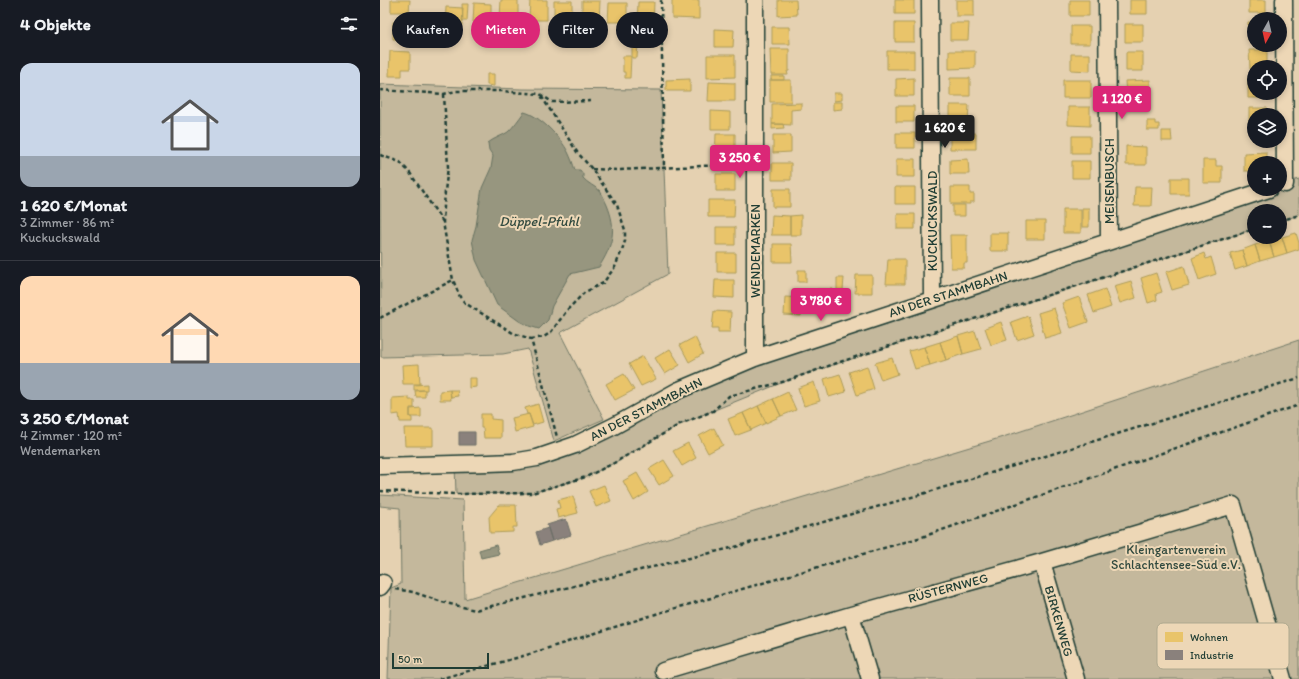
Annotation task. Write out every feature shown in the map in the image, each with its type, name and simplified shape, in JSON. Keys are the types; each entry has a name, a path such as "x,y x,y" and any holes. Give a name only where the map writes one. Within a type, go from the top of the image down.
{"street":[{"name":"WENDEMARKEN","path":"755,0 755,358"},
{"name":"KUCKUCKSWALD","path":"930,0 932,299"},
{"name":"MEISENBUSCH","path":"1107,0 1110,241"},
{"path":"1284,0 1288,183"},
{"name":"AN DER STAMMBAHN","path":"380,466 513,462 537,458 575,445 614,426 679,390 755,358 1248,196"},
{"name":"RÜSTERNWEG","path":"662,671 851,615 1042,562 1233,505 1267,623"},
{"name":"BIRKENWEG","path":"1042,562 1076,679"},
{"path":"851,615 870,679"},
{"name":"RÜSTERNWEG","path":"1280,669 1283,679"}],"path":[{"path":"661,0 664,167"},
{"path":"380,90 444,94 456,91 501,91 540,94 552,102 592,101"},
{"path":"444,94 448,167 443,222 453,280 460,297 465,303 513,333 531,339 544,337 551,332 568,309 585,292 603,283 615,267 625,241 625,230 617,205 592,169 577,152 540,94"},
{"path":"380,155 400,162 410,173 443,222"},
{"path":"592,169 619,170 747,164"},
{"path":"1287,219 1299,215"},
{"path":"380,491 466,494 532,493 586,477 614,463 680,424 713,411 729,396 786,381 1247,231"},
{"path":"380,318 453,280"},
{"path":"531,339 561,450"},
{"path":"381,586 413,592 442,602 474,610 735,547 912,498 1299,378"},
{"path":"439,679 520,657 659,613 922,537 1299,405"}],"green space":[{"path":"380,84 521,89 661,90 668,274 560,333 604,419 554,441 528,349 503,354 381,357"},
{"path":"1299,179 1299,215 1287,219 1287,204 1247,204 1247,231 796,377 680,424 614,463 586,477 532,493 456,494 455,464 537,458 679,390 1248,196 1287,196 1287,183"},
{"name":"Kleingartenverein Schlachtensee-Süd e.V.","path":"1299,340 1299,679 388,679 391,588 401,584 400,508 380,506 380,495 463,500 465,599 1003,437"}],"water":[{"name":"Düppel-Pfuhl","path":"524,112 543,122 555,134 565,146 575,170 580,170 583,174 583,178 600,191 607,205 613,229 608,251 599,267 570,274 552,306 548,320 539,329 519,321 497,305 476,260 472,240 476,226 482,188 491,168 493,156 489,150 488,143 508,132"},
{"path":"496,545 499,554 481,558 479,550"}],"building: Wohnen":[{"path":"391,0 410,0 409,12 391,12"},
{"path":"501,0 518,0 518,12 500,12"},
{"path":"530,0 547,0 547,20 540,20 540,12 529,12"},
{"path":"672,0 699,0 699,19 672,18"},
{"path":"778,0 796,0 797,15 778,16"},
{"path":"895,0 914,0 914,14 895,14"},
{"path":"956,0 974,0 974,16 956,16"},
{"path":"1070,0 1089,0 1089,16 1070,16"},
{"path":"1130,0 1147,0 1147,14 1130,14"},
{"path":"1249,0 1266,0 1266,12 1249,12"},
{"path":"554,1 572,1 572,12 554,12"},
{"path":"582,1 600,1 599,12 582,12"},
{"path":"638,2 654,2 654,12 638,12"},
{"path":"474,3 491,4 491,12 474,12"},
{"path":"609,3 627,3 627,12 616,12 616,22 608,22"},
{"path":"462,4 468,4 467,21 463,21"},
{"path":"446,7 463,8 463,12 446,12"},
{"path":"895,23 914,23 914,42 895,42"},
{"path":"950,23 969,23 968,40 950,40"},
{"path":"1125,24 1143,24 1143,42 1125,42"},
{"path":"1071,26 1090,26 1090,44 1071,44"},
{"path":"772,27 789,27 790,44 772,44"},
{"path":"715,29 734,30 733,47 715,47"},
{"path":"632,48 638,48 637,58 632,58"},
{"path":"770,49 789,49 788,75 771,75"},
{"path":"390,51 410,52 410,69 402,69 402,76 389,76"},
{"path":"887,51 914,51 914,69 887,69"},
{"path":"949,51 975,51 975,68 949,69"},
{"path":"1126,52 1143,52 1143,71 1126,71"},
{"path":"1249,52 1267,52 1267,60 1250,60"},
{"path":"1071,54 1090,54 1090,71 1071,70"},
{"path":"707,55 735,55 735,77 707,78"},
{"path":"623,56 631,56 630,78 625,78 625,72 623,72"},
{"path":"487,74 494,74 494,86 487,85"},
{"path":"771,76 784,76 784,80 771,80"},
{"path":"914,78 914,96 896,96 896,79"},
{"path":"950,78 970,78 970,96 950,96"},
{"path":"690,79 690,91 666,91 666,80"},
{"path":"770,80 791,80 791,102 770,102"},
{"path":"1063,80 1091,80 1091,98 1063,98"},
{"path":"1150,80 1150,95 1126,96 1125,81"},
{"path":"709,82 735,83 735,101 708,101"},
{"path":"834,93 842,93 842,100 834,101"},
{"path":"833,102 842,102 842,109 833,110"},
{"path":"801,103 801,109 791,110 791,125 772,124 772,104"},
{"path":"950,105 969,105 968,123 950,124"},
{"path":"896,106 914,106 914,122 896,122"},
{"path":"1068,107 1090,107 1090,126 1068,125"},
{"path":"711,111 730,112 730,129 711,129"},
{"path":"1147,121 1155,121 1155,124 1159,124 1159,130 1147,130"},
{"path":"772,124 783,124 784,128 772,129"},
{"path":"950,128 963,128 963,134 950,134"},
{"path":"1162,131 1171,131 1172,141 1162,141"},
{"path":"896,133 915,133 915,148 896,148"},
{"path":"976,133 976,149 950,149 950,134"},
{"path":"716,134 735,134 735,160 715,160"},
{"path":"773,135 791,135 791,152 773,153"},
{"path":"1072,136 1090,136 1090,153 1072,153"},
{"path":"1126,146 1146,147 1146,165 1126,165"},
{"path":"1266,152 1266,156 1247,156 1247,171 1244,171 1244,153"},
{"path":"896,159 915,159 915,177 896,177"},
{"path":"968,159 969,174 950,174 950,160"},
{"path":"1203,160 1216,160 1216,166 1222,166 1222,183 1203,183"},
{"path":"1072,161 1090,161 1090,178 1072,178"},
{"path":"772,163 791,163 791,180 772,180"},
{"path":"716,174 735,174 735,191 716,191"},
{"path":"1171,178 1189,178 1189,194 1171,194"},
{"path":"895,187 915,187 915,204 895,204"},
{"path":"951,187 970,187 970,194 974,194 974,202 970,202 970,204 951,204"},
{"path":"1135,187 1152,187 1151,206 1134,206"},
{"path":"773,189 790,189 790,207 773,207"},
{"path":"708,200 735,200 734,217 708,217"},
{"path":"953,205 965,205 965,216 953,216"},
{"path":"1082,208 1089,208 1089,227 1082,227"},
{"path":"1063,209 1081,209 1081,233 1063,233"},
{"path":"897,214 915,214 915,229 897,229"},
{"path":"772,215 790,216 790,235 771,235"},
{"path":"801,215 801,235 790,235 790,216"},
{"path":"1026,221 1045,221 1045,239 1026,239"},
{"path":"716,227 735,227 735,245 716,245"},
{"path":"990,233 1008,233 1008,251 990,251"},
{"path":"1296,233 1299,249 1287,253 1284,244 1287,244 1287,236"},
{"path":"950,235 967,235 967,263 964,263 964,268 951,268"},
{"path":"773,244 791,244 792,262 773,262"},
{"path":"1270,244 1284,244 1287,253 1274,257"},
{"path":"1270,244 1274,257 1260,261 1255,245"},
{"path":"1255,245 1260,261 1247,266 1242,250"},
{"path":"1242,250 1247,266 1235,270 1230,253"},
{"path":"717,253 736,253 736,272 717,272"},
{"path":"1204,253 1206,259 1211,257 1216,274 1199,280 1192,258"},
{"path":"888,259 905,259 905,284 886,284"},
{"path":"1184,266 1189,285 1172,290 1166,272"},
{"path":"798,270 806,270 806,282 798,282"},
{"path":"1156,273 1162,292 1156,294 1157,300 1148,303 1141,278"},
{"path":"856,275 872,275 872,293 855,293"},
{"path":"837,278 844,278 843,290 837,290"},
{"path":"715,280 734,280 734,298 714,297"},
{"path":"1131,281 1136,298 1120,303 1114,286"},
{"path":"817,289 833,289 833,308 817,308"},
{"path":"1105,289 1111,307 1094,313 1088,295"},
{"path":"785,297 802,298 801,316 784,315"},
{"path":"1079,297 1088,322 1071,328 1062,303"},
{"path":"1054,308 1062,333 1045,338 1038,313"},
{"path":"714,311 731,312 730,332 718,332 718,328 712,328"},
{"path":"1028,316 1034,334 1017,340 1011,322"},
{"path":"1001,322 1007,340 991,345 985,328"},
{"path":"975,331 981,349 963,354 958,336"},
{"path":"958,336 963,354 946,360 940,342"},
{"path":"695,337 703,354 689,362 680,345"},
{"path":"940,342 946,360 930,365 924,347"},
{"path":"924,347 930,365 915,369 909,351"},
{"path":"670,349 680,365 665,374 655,358"},
{"path":"643,356 656,379 641,386 629,364"},
{"path":"892,358 898,374 881,380 875,363"},
{"path":"419,364 420,384 403,384 402,365"},
{"path":"867,366 874,389 857,395 849,372"},
{"path":"624,374 634,390 615,400 606,384"},
{"path":"840,374 846,392 829,397 824,379"},
{"path":"469,378 476,378 476,387 469,388"},
{"path":"814,382 820,401 804,406 798,388"},
{"path":"427,384 427,390 414,390 414,385"},
{"path":"425,390 425,397 416,397 415,391"},
{"path":"450,390 457,390 458,396 451,397"},
{"path":"450,390 451,400 440,400 440,391"},
{"path":"788,392 796,410 781,416 773,399"},
{"path":"409,397 409,400 414,400 414,408 410,408 410,417 412,417 412,422 400,422 399,414 392,415 392,398"},
{"path":"773,399 781,416 766,423 758,406"},
{"path":"538,404 543,422 533,425 525,408"},
{"path":"758,406 766,423 751,430 743,413"},
{"path":"421,408 421,417 410,417 410,409"},
{"path":"743,413 751,430 735,436 728,419"},
{"path":"481,414 491,414 491,419 501,420 501,438 484,438 483,428 481,428"},
{"path":"529,414 533,427 515,432 512,418"},
{"path":"404,428 433,428 433,446 405,446"},
{"path":"714,428 723,445 708,453 699,436"},
{"path":"688,443 696,458 682,466 673,451"},
{"path":"664,460 674,476 659,485 649,469"},
{"path":"637,473 648,492 634,501 623,481"},
{"path":"604,485 611,501 596,507 589,491"},
{"path":"573,496 578,513 558,518 556,509 560,508 558,500"},
{"path":"499,505 516,505 517,527 513,527 513,532 490,533 489,517"}],"building: Industrie":[{"path":"459,432 475,432 475,445 459,445"},
{"path":"566,519 571,535 552,541 547,525"},
{"path":"548,528 552,541 540,545 536,532"}]}
